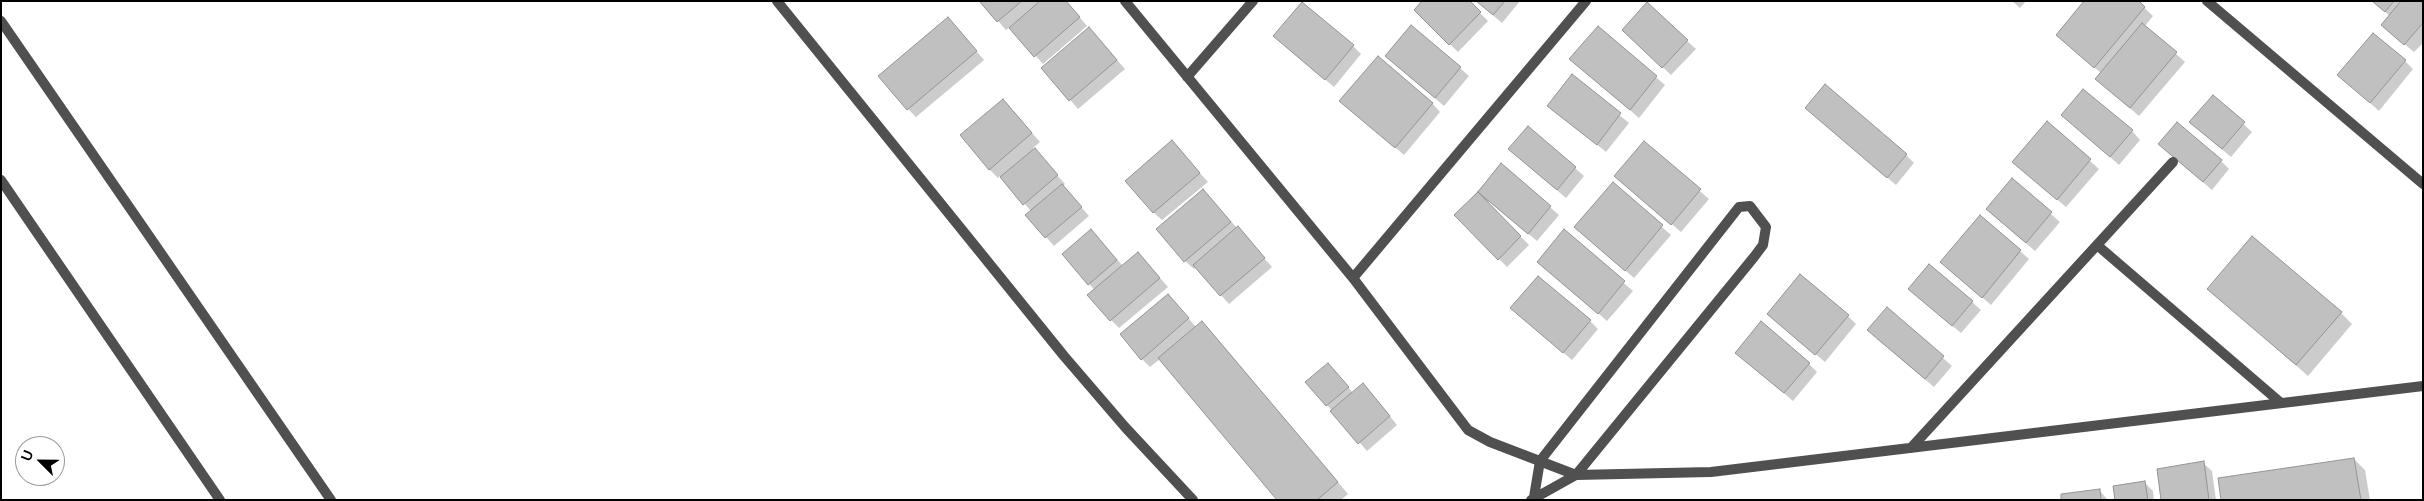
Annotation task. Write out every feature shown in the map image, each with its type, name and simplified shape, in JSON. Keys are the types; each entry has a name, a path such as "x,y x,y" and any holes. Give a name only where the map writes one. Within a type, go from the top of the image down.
{"street":[{"path":"777,1 1064,356 1124,427 1193,500"},
{"path":"1125,1 1353,278 1468,430 1490,442 1576,474 1711,472 2423,386"},
{"path":"1188,77 1253,1"},
{"path":"1353,278 1586,1"},
{"path":"2207,1 2423,184"},
{"path":"1,21 331,500"},
{"path":"1911,448 2173,162"},
{"path":"1,180 220,500"},
{"path":"1750,206 1766,227 1762,245 1576,474 1532,498 1540,461 1739,207 1750,206"},
{"path":"2097,246 2281,403"}],"building":[{"path":"979,1 1022,1 997,22"},
{"path":"1040,1 1066,1 1080,17 1034,57 1009,28"},
{"path":"1422,1 1470,1 1481,12 1449,45 1414,10"},
{"path":"1476,1 1505,1 1493,15"},
{"path":"2084,1 2139,1 2145,7 2094,68 2056,35"},
{"path":"2372,1 2394,1 2385,12"},
{"path":"2401,1 2423,1 2423,23 2404,45 2381,25"},
{"path":"1302,2 1354,45 1325,80 1273,36"},
{"path":"1647,2 1688,40 1662,68 1622,30"},
{"path":"948,17 977,51 907,110 878,76"},
{"path":"2142,23 2177,52 2130,108 2095,79"},
{"path":"1411,25 1461,67 1435,98 1385,56"},
{"path":"1598,26 1657,76 1630,110 1569,59"},
{"path":"1089,27 1117,60 1069,101 1041,68"},
{"path":"2373,33 2406,60 2370,103 2337,75"},
{"path":"1378,56 1433,103 1395,148 1339,101"},
{"path":"1572,74 1621,113 1597,145 1547,106"},
{"path":"1825,84 1907,154 1887,178 1805,108"},
{"path":"2083,89 2133,130 2110,157 2061,115"},
{"path":"2213,95 2245,122 2222,149 2189,122"},
{"path":"1003,99 1032,133 989,170 960,135"},
{"path":"2047,121 2091,159 2057,200 2012,162"},
{"path":"2177,122 2222,160 2203,182 2158,144"},
{"path":"1528,126 1576,167 1557,190 1508,149"},
{"path":"1172,140 1200,173 1153,213 1125,181"},
{"path":"1644,141 1701,189 1671,225 1614,176"},
{"path":"1035,148 1058,175 1023,205 1000,177"},
{"path":"1501,163 1551,206 1528,234 1478,192"},
{"path":"2012,178 2052,212 2026,243 1986,209"},
{"path":"1613,182 1663,225 1625,271 1574,227"},
{"path":"1062,184 1082,207 1045,238 1025,215"},
{"path":"1203,189 1231,222 1184,262 1156,229"},
{"path":"1478,192 1521,236 1498,260 1454,215"},
{"path":"1980,215 2021,250 1982,298 1940,262"},
{"path":"1238,226 1265,258 1220,296 1193,265"},
{"path":"1091,229 1117,260 1088,285 1062,254"},
{"path":"1564,229 1625,281 1598,314 1537,262"},
{"path":"2252,236 2342,312 2296,365 2207,289"},
{"path":"1138,252 1160,278 1110,321 1087,295"},
{"path":"1929,264 1973,301 1952,326 1908,289"},
{"path":"1800,274 1849,315 1815,355 1767,314"},
{"path":"1538,276 1591,320 1563,353 1510,308"},
{"path":"1168,294 1189,318 1141,360 1120,334"},
{"path":"1887,307 1944,356 1925,379 1867,330"},
{"path":"1202,321 1338,482 1317,500 1277,500 1158,358"},
{"path":"1761,321 1810,363 1784,393 1735,353"},
{"path":"1328,363 1349,387 1326,406 1305,382"},
{"path":"1363,383 1390,416 1358,444 1330,411"},
{"path":"2354,458 2361,500 2221,500 2218,478"},
{"path":"2204,461 2209,500 2161,500 2157,469"},
{"path":"2145,481 2148,500 2115,500 2113,486"},
{"path":"2100,489 2101,500 2061,500 2061,494"}]}
